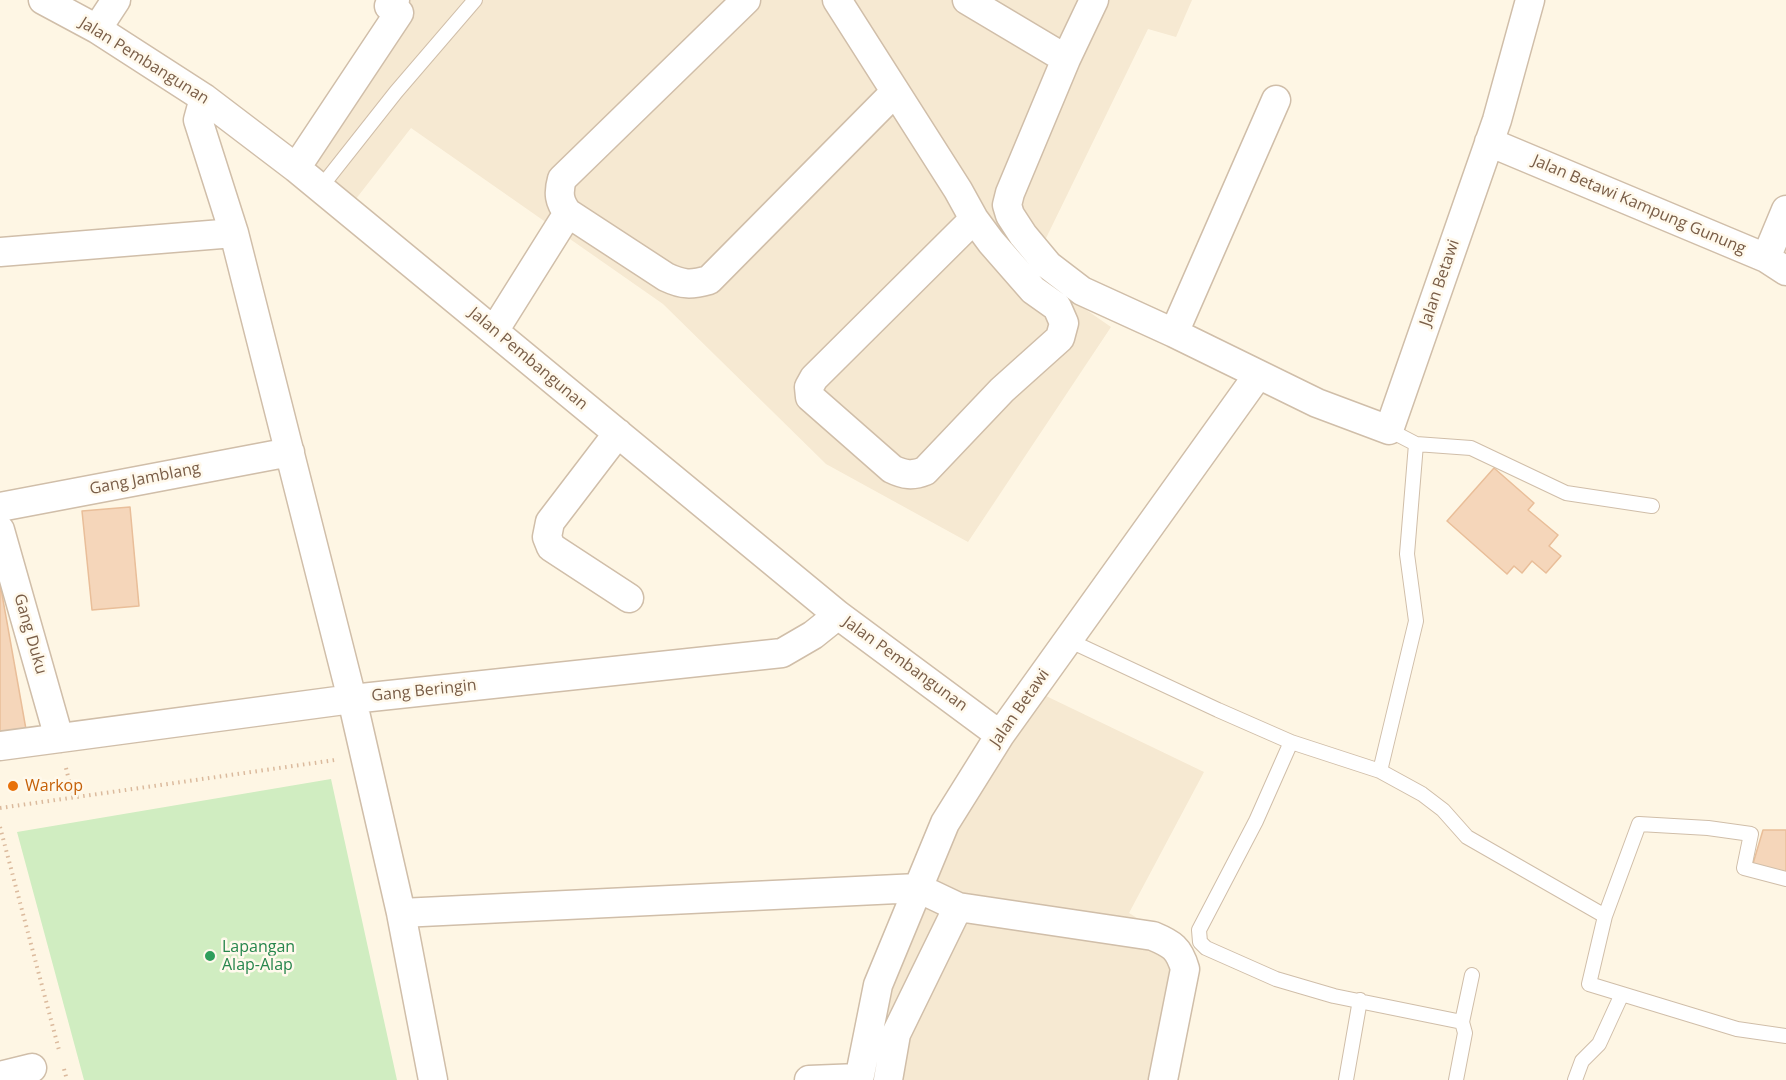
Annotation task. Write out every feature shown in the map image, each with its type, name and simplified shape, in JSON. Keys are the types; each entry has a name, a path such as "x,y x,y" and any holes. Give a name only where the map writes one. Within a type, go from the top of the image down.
{"street":[{"name":"Jalan Pembangunan","path":"43,0 97,29 204,98 296,168 838,615 1000,735"},
{"path":"97,29 116,0"},
{"path":"296,168 399,13 389,6 394,0"},
{"path":"746,0 562,179 559,192 562,206 568,213 666,277 681,284 695,284 709,280 895,92"},
{"path":"837,0 958,190 974,219 1033,290 1057,307 1064,323 1060,339 1002,390 925,471 915,475 901,473 892,470 810,397 809,387 814,378 974,219"},
{"path":"967,0 1066,59"},
{"path":"1094,0 1066,59 1010,193 1007,205 1010,215 1023,235 1048,265 1082,291 1317,403 1389,430"},
{"name":"Jalan Betawi","path":"1389,430 1489,142 1530,0"},
{"path":"204,98 198,120 234,233 352,699 401,914 433,1080"},
{"path":"1174,333 1276,100"},
{"name":"Jalan Betawi Kampung Gunung","path":"1489,142 1776,264"},
{"path":"1776,264 1786,210"},
{"path":"494,331 568,213"},
{"path":"0,252 234,233"},
{"name":"Jalan Betawi","path":"859,1079 878,986 945,823 1000,735 1258,375"},
{"path":"618,434 550,522 547,537 551,547 629,598"},
{"name":"Gang Jamblang","path":"0,507 290,452"},
{"name":"Gang Duku","path":"0,530 59,738"},
{"name":"Gang Beringin","path":"0,746 352,699 782,653 813,635 838,615"},
{"path":"401,914 918,888 958,907 1153,936 1170,944 1180,954 1185,969 1163,1080"},
{"path":"888,1080 896,1034 958,907"},
{"path":"0,1076 32,1068"},
{"path":"809,1080 859,1079"}],"lane":[{"path":"321,188 396,92 475,0"},
{"path":"1389,430 1416,444 1471,448 1566,494 1652,506"},
{"path":"1380,771 1416,621 1407,554 1416,444"},
{"path":"1068,640 1291,742 1380,771 1422,794 1443,810 1467,837 1605,916"},
{"path":"1291,742 1256,821 1199,930 1200,942 1206,948 1276,979 1334,996 1462,1022"},
{"path":"1786,879 1744,868 1751,834 1708,828 1639,824 1605,916 1589,984 1737,1029 1786,1036"},
{"path":"1456,1080 1465,1033 1462,1022 1472,975"},
{"path":"1575,1080 1582,1061 1599,1044 1622,994"},
{"path":"1346,1080 1360,1000"}],"path":[{"path":"0,808 340,759"},
{"path":"0,827 62,1061"}],"shaded area":[{"path":"409,0 1192,0 1176,37 1148,29 1030,271 1111,327 968,542 826,464 663,304 411,128 352,204 288,161"},
{"path":"1044,695 1204,772 1129,913 1184,947 1163,1080 868,1080 888,972 958,807"}],"green space":[{"name":"Lapangan Alap-Alap","path":"331,779 397,1080 84,1080 17,832"}],"building":[{"path":"1494,468 1534,503 1528,510 1558,535 1549,546 1561,556 1546,573 1532,561 1522,573 1514,566 1507,574 1447,521"},
{"path":"130,507 139,606 92,610 82,511"},
{"path":"0,583 27,735 0,739"},
{"path":"1763,830 1786,830 1786,876 1752,867"}],"place":[{"name":"Warkop","path":"13,786"},
{"name":"Lapangan Alap-Alap","path":"210,956"}]}
